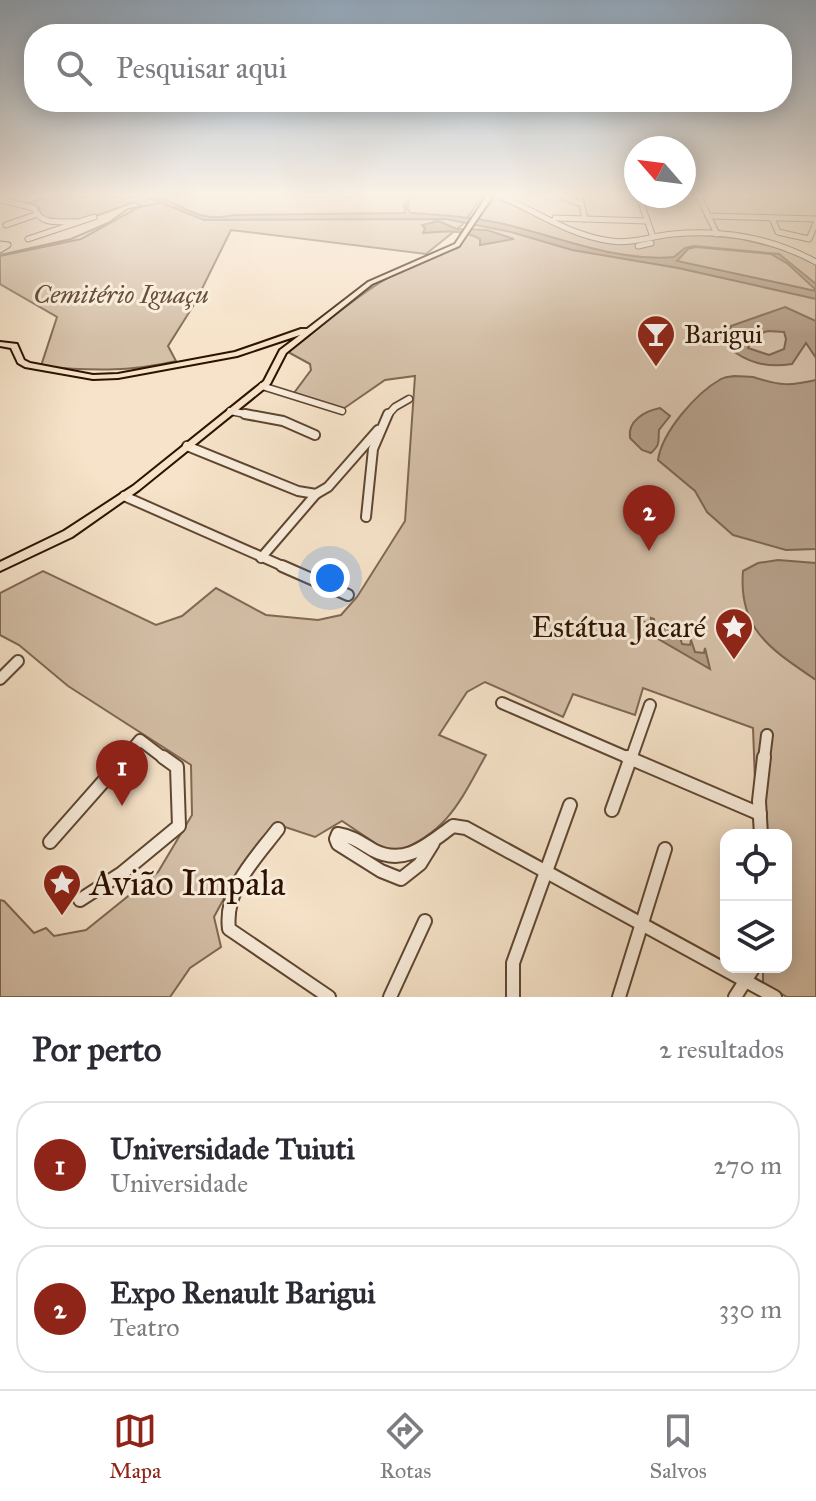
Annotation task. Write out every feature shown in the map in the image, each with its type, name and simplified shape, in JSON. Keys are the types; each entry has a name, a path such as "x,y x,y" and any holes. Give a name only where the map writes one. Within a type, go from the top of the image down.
{"main road":[{"path":"0,567 61,538 124,496 262,386 273,374 283,352 370,283 446,245 458,244"},
{"path":"0,344 14,346 21,361 28,365 102,377 237,354 317,326"}],"street":[{"path":"638,246 644,244"},
{"path":"765,244 783,247 816,262"},
{"path":"262,386 342,411"},
{"path":"261,558 316,494 328,487 378,430 391,408 409,399"},
{"path":"230,411 283,421 315,435"},
{"path":"366,517 378,430"},
{"path":"187,446 298,491 316,494"},
{"path":"359,451 374,454"},
{"path":"124,496 348,595"},
{"path":"0,679 18,661"},
{"path":"502,703 760,814"},
{"path":"612,810 650,705"},
{"path":"761,829 767,735"},
{"path":"50,842 140,740 177,767 179,826 122,873 80,900"},
{"path":"513,997 511,972 518,948 570,805"},
{"path":"433,843 422,864 401,879 368,863 338,844 336,839 338,834 349,835 377,853 396,859 411,857 453,826 466,828 775,997"},
{"path":"278,829 234,892 226,917 229,929 329,997"},
{"path":"619,997 665,849"},
{"path":"390,997 425,921"},
{"path":"735,997 751,973"}],"green space":[{"name":"Cemitério Iguaçu","path":"59,244 224,244 195,303 168,346 176,361 126,369 41,366 57,317 0,284 0,256"},
{"name":"Cemitério Iguaçu","path":"341,244 439,244 426,254"},
{"path":"461,244 761,244 795,252 816,264 816,997 787,997 763,983 763,973 792,973 792,829 757,829 753,728 643,688 635,715 573,694 563,717 485,682 467,692 439,735 486,755 451,813 414,844 396,852 378,845 342,821 315,837 276,824 236,876 214,917 221,947 190,968 170,997 0,997 0,900 34,933 46,928 54,936 86,930 158,872 192,815 191,765 68,686 19,645 0,635 0,593 43,571 156,625 182,616 216,588 266,615 318,620 341,615 357,597 405,521 415,376 385,380 343,409 294,393 311,370 310,364 288,352 389,277 458,248"}],"shaded area":[{"path":"550,244 576,244 652,258 674,257 685,248 694,246 779,254 816,284 816,290 788,264 771,254 696,247 688,249 677,261 816,291 816,299 678,268"},
{"path":"785,307 816,321 816,358 806,343 792,364 766,365 742,357 728,347 731,326","holes":["768,331 784,332 784,349 769,355 748,348 755,335"]},
{"path":"725,377 753,377 785,384 816,380 816,549 786,550 733,535 707,512 695,491 658,460 673,426 711,385"},
{"path":"660,408 670,416 659,430 658,445 651,453 642,450 630,438 631,427 638,418"},
{"path":"778,560 816,563 816,680 772,648 752,624 746,609 743,571 758,563"},
{"path":"641,618 651,623 651,618 654,619 656,629 664,630 667,626 669,637 677,637 676,633 679,633 682,644 690,645 691,640 695,652 704,653 705,648 710,669 643,630"}],"waterway":[{"path":"0,255 51,244"}],"place":[{"name":"Barigui","path":"656,368"},
{"name":"Expo Renault Barigui","path":"649,551"},
{"name":"Estátua Jacaré","path":"734,661"},
{"name":"Universidade Tuiuti","path":"122,806"},
{"name":"Avião Impala","path":"62,917"}]}
